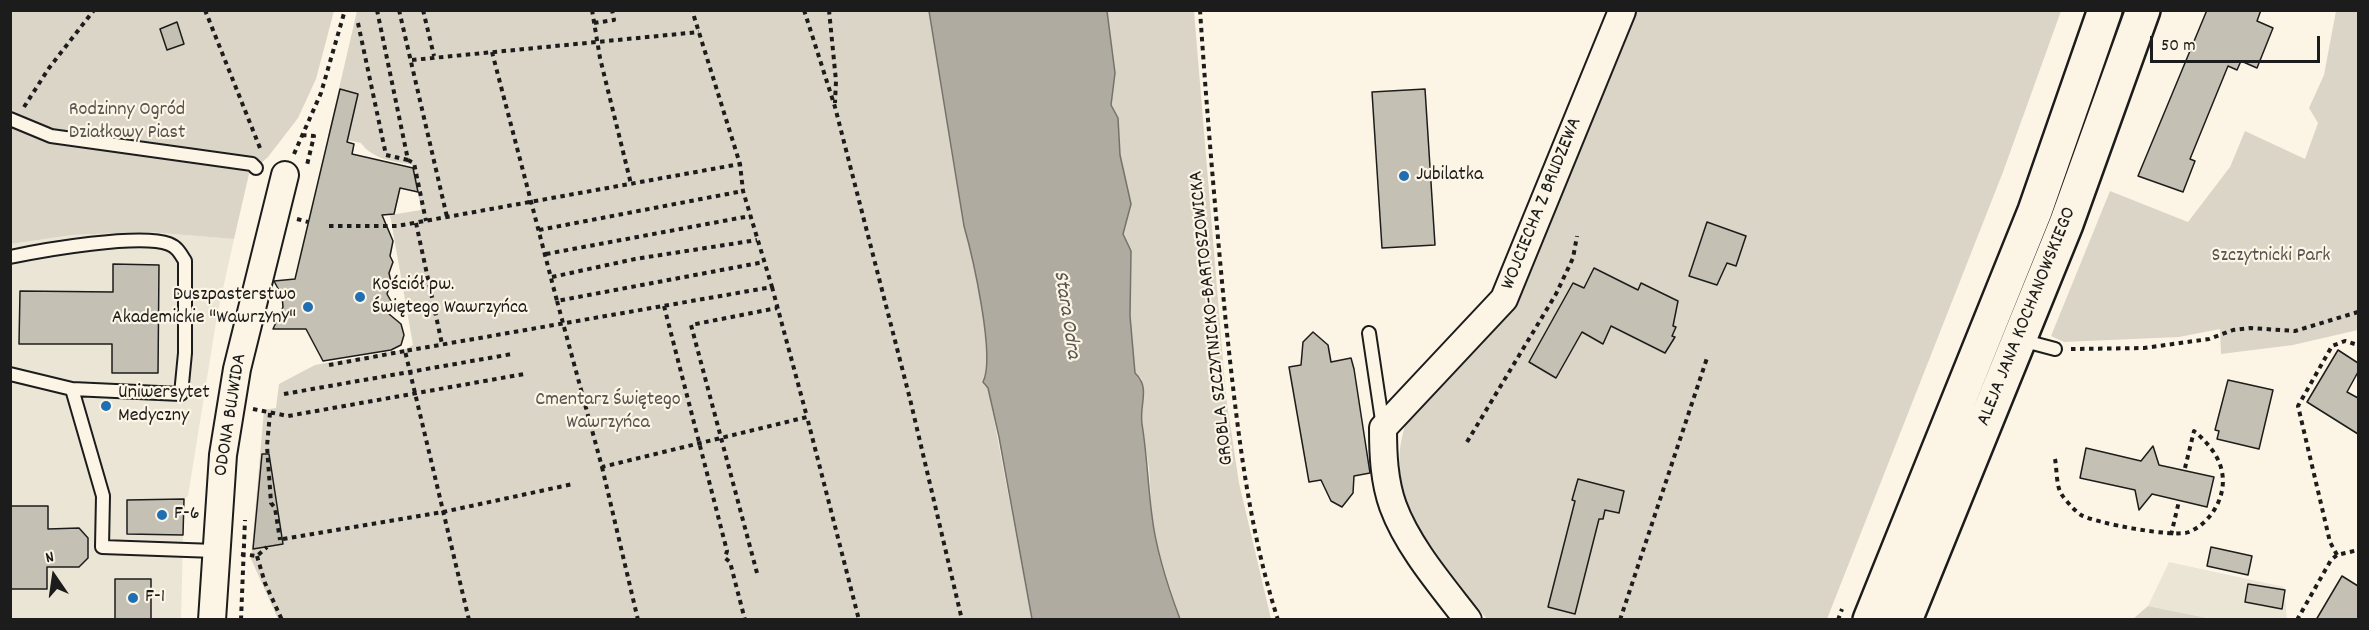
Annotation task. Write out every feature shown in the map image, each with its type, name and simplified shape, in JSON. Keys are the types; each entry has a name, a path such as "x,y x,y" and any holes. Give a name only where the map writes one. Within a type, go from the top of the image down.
{"main road":[{"name":"ALEJA JANA KOCHANOWSKIEGO","path":"1870,620 2035,211 2105,10"},
{"name":"ALEJA JANA KOCHANOWSKIEGO","path":"1905,620 2066,224 2143,10"}],"street":[{"name":"WOJCIECHA Z BRUDZEWA","path":"1383,428 1504,299 1622,11"},
{"name":"ODONA BUJWIDA","path":"212,620 223,455 237,369 295,171"},
{"path":"1383,428 1385,469 1399,519 1468,620"}],"lane":[{"path":"12,121 51,136 254,166"},
{"path":"10,257 54,248 154,241 177,248 185,261 185,353 181,394 72,389 10,374"},
{"path":"1369,333 1383,428"},
{"path":"2020,340 2055,349"},
{"path":"72,389 103,495 102,547 215,551"}],"path":[{"path":"12,121 94,10"},
{"path":"205,10 261,150 254,166"},
{"path":"295,171 302,135 321,93 345,10"},
{"path":"377,10 408,160"},
{"path":"399,10 447,217"},
{"path":"423,10 434,56"},
{"path":"592,10 600,58 631,184"},
{"path":"594,23 614,20 612,10"},
{"path":"692,10 740,164 743,191 772,287 860,620"},
{"path":"804,10 835,106 910,399 962,620"},
{"path":"829,10 836,81 835,106"},
{"name":"GROBLA SZCZYTNICKO-BARTOSZOWICKA","path":"1200,10 1215,213 1235,417 1247,496 1278,620"},
{"path":"358,23 386,155 414,163 426,221"},
{"path":"412,60 434,56 699,32"},
{"path":"492,51 602,467 638,620"},
{"path":"295,171 314,136 302,135"},
{"path":"329,226 397,226 740,164"},
{"path":"540,230 743,191"},
{"path":"294,218 296,208"},
{"path":"546,254 750,216"},
{"path":"416,222 442,344"},
{"path":"1467,442 1556,294 1573,258 1577,236"},
{"path":"552,277 635,259 757,240"},
{"path":"557,301 764,262"},
{"path":"329,365 533,327 564,325 772,287"},
{"path":"664,306 728,551 724,558 730,562 745,620"},
{"path":"757,573 691,325 777,308"},
{"path":"2055,349 2144,348 2209,339 2234,330 2250,328 2295,331 2358,312"},
{"path":"2337,555 2330,542 2298,406 2332,346 2345,341 2358,345"},
{"path":"405,351 470,620"},
{"path":"284,394 410,374 512,354"},
{"path":"1620,620 1707,357"},
{"path":"251,409 288,416 524,374"},
{"path":"250,420 253,397"},
{"path":"270,413 267,446 271,503 275,508 281,539 443,512 573,483"},
{"path":"602,467 807,417"},
{"path":"2055,459 2060,493 2082,515 2171,535 2189,532 2209,520 2221,490 2222,472 2217,458 2207,442 2194,431 2185,468"},
{"path":"2171,535 2179,501"},
{"path":"241,620 246,510"},
{"path":"267,547 254,556 282,620"},
{"path":"2297,620 2331,560 2337,555 2358,550"}],"shaded area":[{"name":"Uniwersytet Medyczny","path":"148,232 234,239 217,316 188,496 184,499 181,619 11,619 10,244 72,235"},
{"path":"2169,562 2284,587 2287,619 2212,619 2148,606"}],"green space":[{"name":"Rodzinny Ogród Działkowy Piast","path":"10,11 334,11 316,79 298,118 268,157 249,174 234,239 148,232 72,235 11,244"},
{"name":"Cmentarz Świętego Wawrzyńca","path":"357,11 929,11 964,226 981,305 986,348 984,385 988,388 1032,619 278,619 251,559 264,410 276,408 279,384 315,365 406,349 413,345 390,215 421,210 413,165 378,156 361,143 328,136"},
{"path":"1107,11 1194,11 1226,397 1239,483 1271,619 1180,619 1157,547 1152,516 1149,468 1140,414 1142,379 1135,373 1130,316 1131,251 1123,234 1130,204 1120,155 1118,118 1111,105 1115,73"},
{"path":"1634,11 2061,11 2003,172 1827,619 1487,619 1434,552 1419,528 1408,502 1401,476 1400,449 1407,421 1503,318"},
{"name":"Szczytnicki Park","path":"2336,11 2358,11 2358,330 2293,345 2221,354 2220,329 2179,337 2064,342 2051,336 2110,191 2188,222 2230,167 2245,131 2305,159 2318,123 2309,108 2324,75"},
{"path":"2148,606 2212,619 2133,619"}],"water":[{"name":"Stara Odra","path":"929,11 1107,11 1115,73 1111,105 1118,118 1120,155 1131,204 1123,234 1131,251 1130,316 1135,373 1140,379 1143,390 1141,417 1154,529 1159,556 1180,619 1032,619 999,437 988,388 983,382 987,351 985,329 964,226"}],"building":[{"path":"2207,10 2261,10 2257,21 2273,28 2257,68 2241,61 2237,70 2228,66 2190,159 2195,161 2183,192 2138,176"},
{"path":"177,22 184,44 167,50 160,29"},
{"path":"340,89 358,94 347,142 354,144 352,154 413,168 418,192 400,188 394,214 382,215 393,241 390,256 393,262 389,273 391,282 387,294 391,301 389,314 401,324 404,335 401,345 391,350 323,361 306,329 273,329 283,307 282,296 274,281 295,279"},
{"name":"Jubilatka","path":"1425,89 1435,245 1382,248 1372,92"},
{"path":"1707,222 1746,236 1736,266 1727,263 1717,285 1689,276"},
{"path":"113,264 159,265 158,373 112,373 112,344 19,344 20,291 113,292"},
{"path":"1594,268 1638,290 1641,283 1678,301 1673,326 1676,327 1672,336 1675,337 1665,353 1611,326 1603,344 1582,332 1556,378 1529,362 1573,283 1584,288"},
{"path":"1313,332 1328,345 1331,362 1351,358 1354,369 1370,473 1354,476 1353,493 1342,507 1331,501 1321,480 1309,482 1289,367 1301,365 1303,342"},
{"path":"2338,350 2358,363 2358,372 2347,392 2358,398 2358,434 2307,402"},
{"path":"2228,380 2273,390 2259,449 2217,439 2219,431 2215,430"},
{"path":"2153,446 2159,465 2214,477 2207,507 2152,494 2139,510 2135,490 2080,478 2086,448 2141,461"},
{"path":"262,454 269,454 283,544 253,549"},
{"path":"1578,479 1624,491 1619,513 1605,510 1603,519 1599,519 1575,614 1548,607 1575,501 1572,500"},
{"name":"F-6","path":"184,499 183,535 127,534 127,500"},
{"path":"10,506 48,506 48,529 79,528 88,538 88,558 79,567 47,567 47,589 10,589"},
{"path":"2211,547 2252,556 2248,575 2207,566"},
{"path":"2342,576 2358,586 2358,620 2316,620"},
{"name":"F-1","path":"115,579 151,579 151,620 115,620"},
{"path":"2248,584 2285,590 2282,609 2245,602"}],"place":[{"name":"Jubilatka","path":"1404,176"},
{"name":"Kościół pw. Świętego Wawrzyńca","path":"360,297"},
{"name":"Duszpasterstwo Akademickie \"WawrzYnY\"","path":"308,307"},
{"name":"Uniwersytet Medyczny","path":"106,406"},
{"name":"F-6","path":"162,515"},
{"name":"F-1","path":"133,598"}]}
